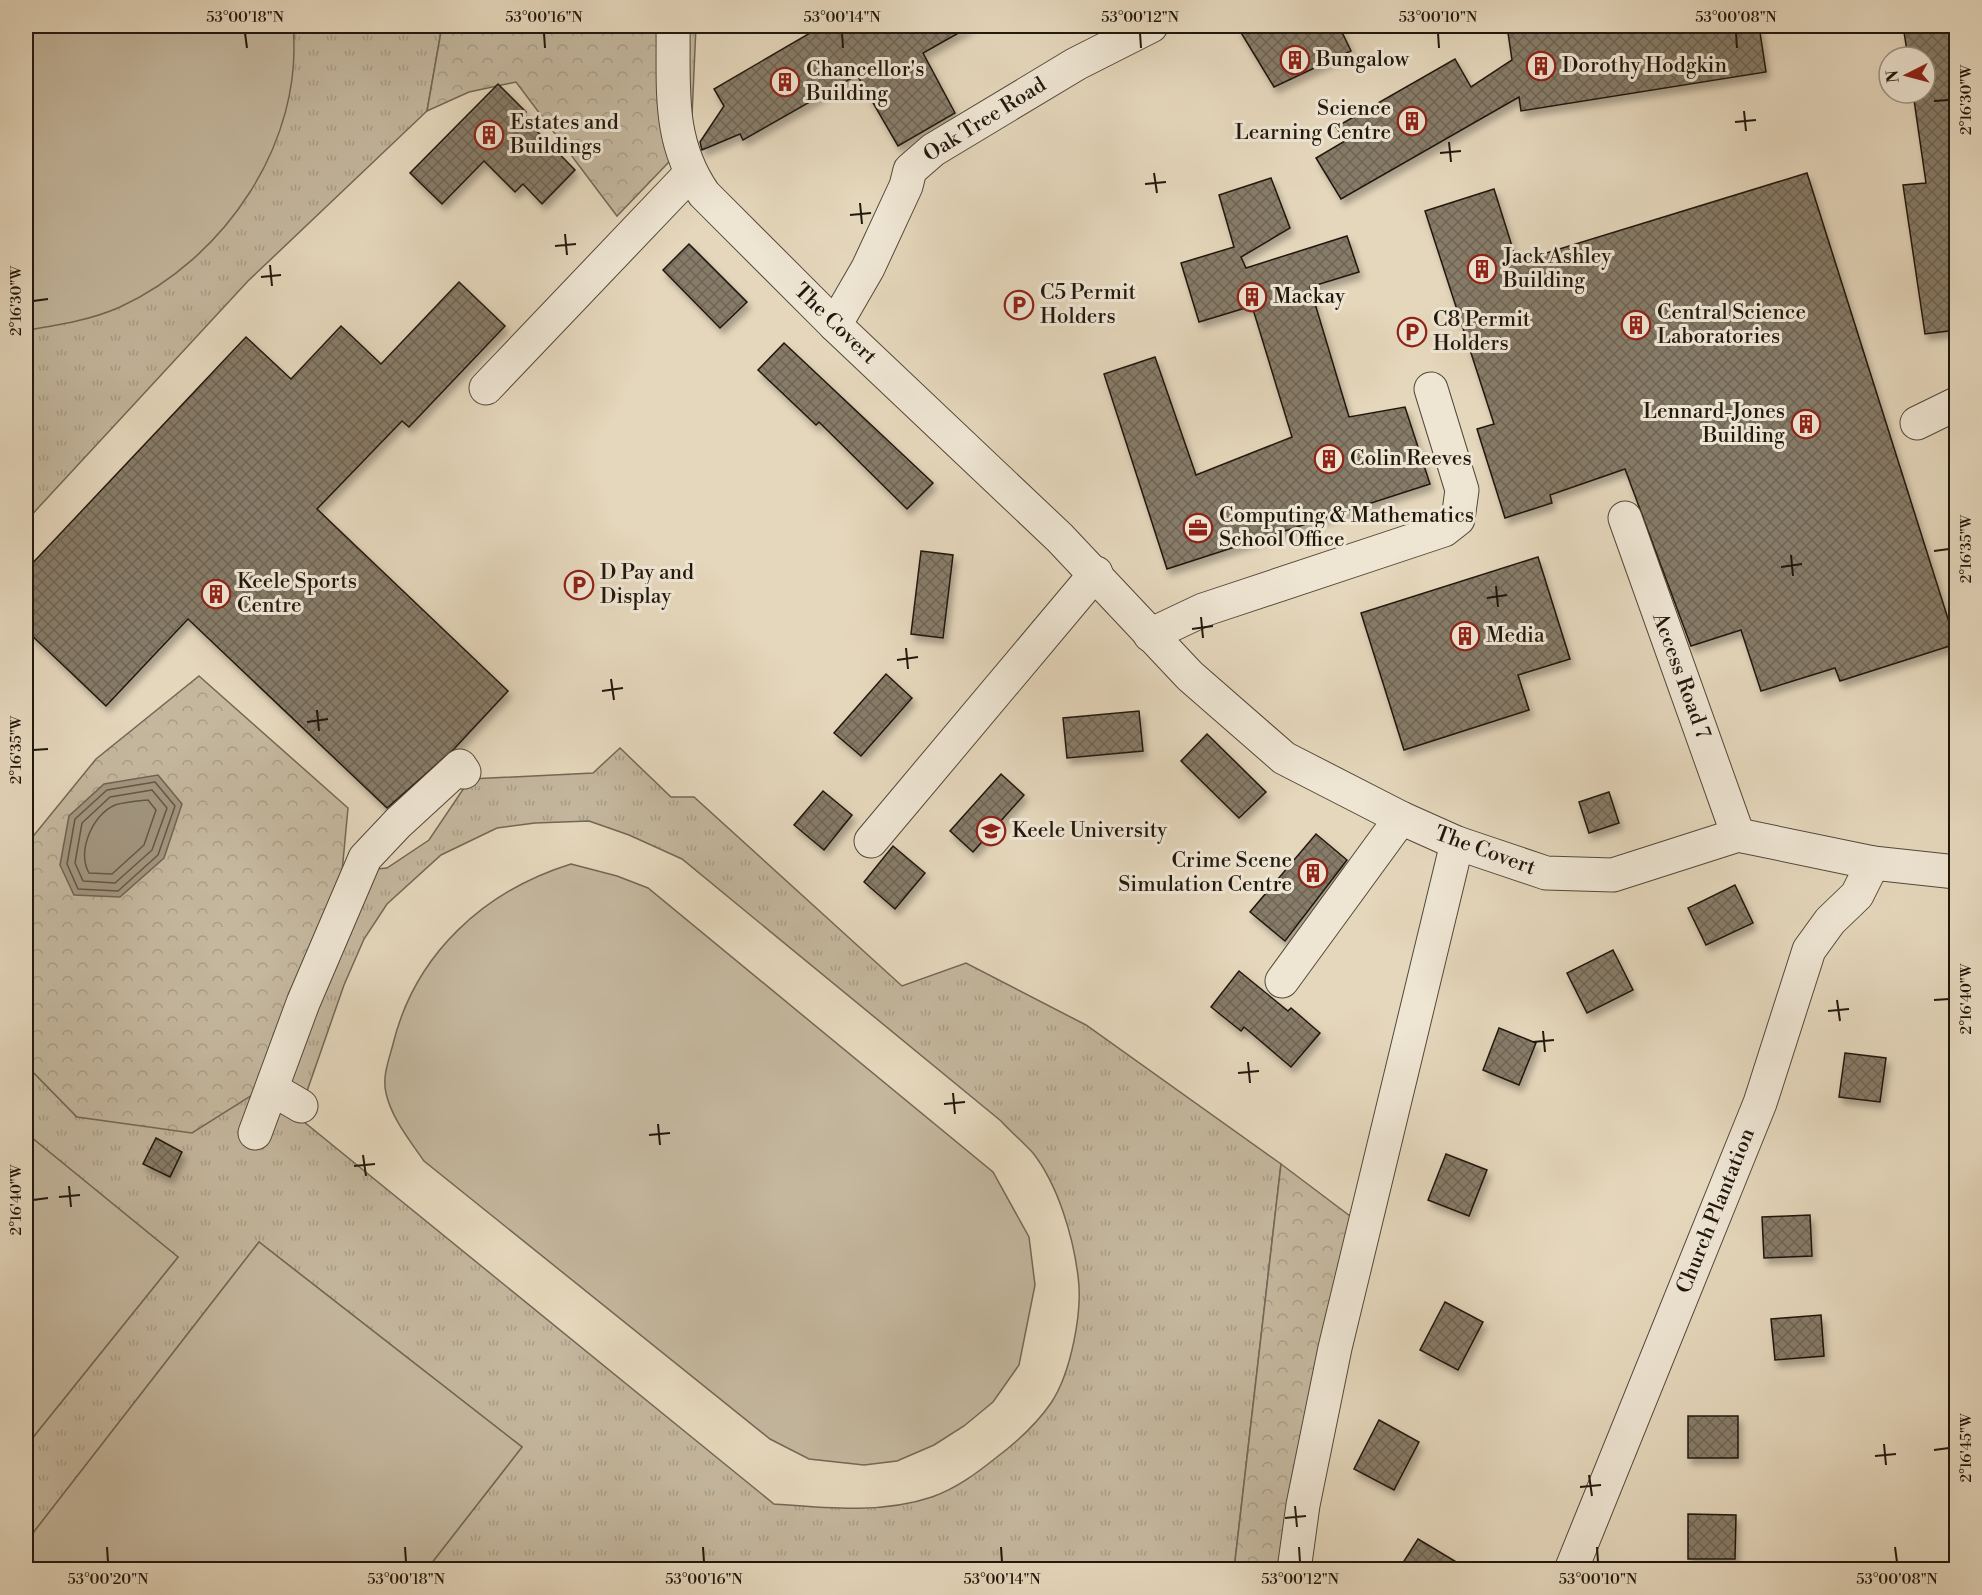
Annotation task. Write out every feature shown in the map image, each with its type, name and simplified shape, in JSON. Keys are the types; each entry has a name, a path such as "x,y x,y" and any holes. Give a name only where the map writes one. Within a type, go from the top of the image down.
{"street":[{"name":"The Covert","path":"673,26 676,137 690,174 719,210 835,325 1096,573 1150,635 1190,676 1284,758 1401,818 1457,843 1546,873 1613,875 1738,835 1873,863 1956,872"},
{"name":"Oak Tree Road","path":"835,325 868,268 906,186 910,170 933,150 1065,70 1151,26"},
{"path":"486,388 690,174"},
{"path":"1150,635 1203,610 1444,530 1458,519 1462,490 1431,389"},
{"path":"1917,423 1956,404"},
{"name":"Access Road 7","path":"1625,518 1738,835"},
{"path":"871,841 1096,573"},
{"path":"255,1133 303,1003 365,858 398,823 460,766 464,772"},
{"path":"1282,981 1401,818"},
{"path":"1294,1569 1303,1505 1335,1348 1457,843"},
{"name":"Church Plantation","path":"1571,1569 1760,1103 1809,950 1830,921 1857,895 1873,863"},
{"path":"272,1089 302,1106"}],"green space":[{"path":"26,26 293,26 293,69 285,112 271,153 250,192 224,228 193,259 158,286 120,307 86,319 28,330 26,330"},
{"path":"293,26 442,26 427,111 248,281 26,521 26,330 294,38"},
{"path":"442,26 696,26 691,139 617,216 516,82 469,92 427,111"},
{"path":"199,676 348,808 342,872 268,1085 192,1133 77,1117 26,1065 26,845 96,759"},
{"path":"620,748 671,797 694,797 902,986 966,963 1086,1025 1281,1164 1234,1569 427,1569 522,1447 259,1242 26,1542 26,1446 178,1257 26,1133 26,1065 77,1117 342,872 387,868 429,840 470,779 593,773","holes":["589,821 629,835 682,859 1001,1121 1033,1153 1050,1180 1068,1228 1078,1276 1079,1306 1070,1359 1058,1390 1039,1418 1012,1445 982,1469 950,1489 913,1502 874,1508 774,1504 298,1117 344,985 364,939 387,904 441,855 497,828 535,823"]},
{"path":"571,864 617,876 648,888 993,1172 1029,1237 1035,1285 1019,1365 993,1402 964,1426 934,1445 897,1461 864,1465 809,1459 770,1439 424,1161 392,1111 386,1093 385,1074 403,1012 418,982 436,955 458,930 482,909 510,891 539,876"},
{"path":"26,1133 178,1257 26,1446"},
{"path":"1281,1164 1350,1216 1298,1452 1282,1569 1234,1570"},
{"path":"259,1242 522,1447 427,1569 26,1569 26,1542"}],"water":[{"path":"158,775 182,804 164,858 120,897 74,895 60,865 69,816 104,784"}],"building":[{"name":"Chancellor's Building","path":"822,26 971,26 923,53 955,113 898,146 857,75 743,140 740,134 702,150 700,142 724,106 714,89"},
{"name":"Bungalow","path":"1237,26 1339,26 1351,51 1274,87"},
{"path":"1507,26 1759,26 1766,72 1521,111 1519,97 1341,199 1316,158 1345,141 1336,127 1455,59 1471,87 1512,60"},
{"path":"1903,26 1956,26 1956,330 1925,334 1903,185 1926,183 1915,105 1937,105 1937,45 1906,45"},
{"name":"Estates and Buildings","path":"498,84 526,112 522,116 575,170 542,204 523,184 515,192 484,161 442,204 410,173"},
{"path":"1807,173 1956,644 1840,681 1835,668 1761,691 1741,630 1691,646 1625,469 1550,495 1552,503 1505,518 1477,429 1494,424 1425,211 1494,189 1517,262"},
{"name":"Colin Reeves","path":"1271,178 1290,228 1241,257 1246,268 1347,236 1359,272 1310,287 1349,417 1405,407 1430,484 1167,569 1104,374 1155,357 1196,475 1292,437 1252,306 1199,322 1181,263 1234,247 1219,195"},
{"path":"689,244 747,302 720,328 663,270"},
{"name":"Keele Sports Centre","path":"459,282 505,326 409,427 402,421 317,509 508,691 454,749 387,808 188,619 106,706 26,630 26,570 246,337 291,379 341,326 381,364"},
{"path":"784,343 933,483 907,509 819,422 816,425 758,370"},
{"path":"921,551 953,555 943,638 911,634"},
{"name":"Media","path":"1538,557 1570,659 1518,675 1529,710 1404,750 1361,613"},
{"path":"886,674 912,698 861,756 834,733"},
{"path":"1139,711 1143,751 1067,758 1063,718"},
{"path":"1207,734 1266,792 1239,818 1181,761"},
{"path":"1001,774 1024,795 973,852 950,831"},
{"path":"823,791 852,815 824,850 794,825"},
{"path":"1609,792 1619,823 1589,833 1579,802"},
{"name":"Crime Scene Simulation Centre","path":"1316,834 1347,860 1285,941 1250,912"},
{"path":"893,846 925,873 895,909 864,882"},
{"path":"1735,885 1753,923 1706,945 1688,908"},
{"path":"1613,950 1633,990 1587,1013 1567,973"},
{"path":"1239,971 1288,1011 1291,1008 1320,1033 1291,1067 1244,1027 1241,1031 1211,1007"},
{"path":"1499,1028 1536,1043 1519,1085 1483,1070"},
{"path":"1845,1053 1886,1058 1880,1102 1839,1097"},
{"path":"156,1138 182,1152 170,1177 143,1164"},
{"path":"1446,1154 1487,1170 1469,1216 1428,1200"},
{"path":"1810,1215 1812,1256 1764,1258 1762,1217"},
{"path":"1445,1302 1483,1322 1458,1370 1420,1350"},
{"path":"1821,1315 1824,1356 1775,1360 1771,1319"},
{"path":"1688,1416 1738,1416 1738,1458 1688,1458"},
{"path":"1379,1420 1419,1442 1394,1490 1354,1469"},
{"path":"1688,1514 1736,1515 1735,1559 1688,1559"},
{"path":"1418,1539 1468,1569 1399,1569"}],"place":[{"name":"Bungalow","path":"1295,60"},
{"name":"Dorothy Hodgkin","path":"1541,66"},
{"name":"Chancellor's Building","path":"785,82"},
{"name":"Science Learning Centre","path":"1412,121"},
{"name":"Estates and Buildings","path":"489,135"},
{"name":"Jack Ashley Building","path":"1482,269"},
{"name":"Mackay","path":"1252,297"},
{"name":"C5 Permit Holders","path":"1019,305"},
{"name":"Central Science Laboratories","path":"1636,325"},
{"name":"C8 Permit Holders","path":"1412,332"},
{"name":"Lennard-Jones Building","path":"1806,424"},
{"name":"Colin Reeves","path":"1329,459"},
{"name":"Computing & Mathematics School Office","path":"1198,528"},
{"name":"D Pay and Display","path":"579,585"},
{"name":"Keele Sports Centre","path":"216,594"},
{"name":"Media","path":"1465,636"},
{"name":"Keele University","path":"991,831"},
{"name":"Crime Scene Simulation Centre","path":"1313,873"}]}
